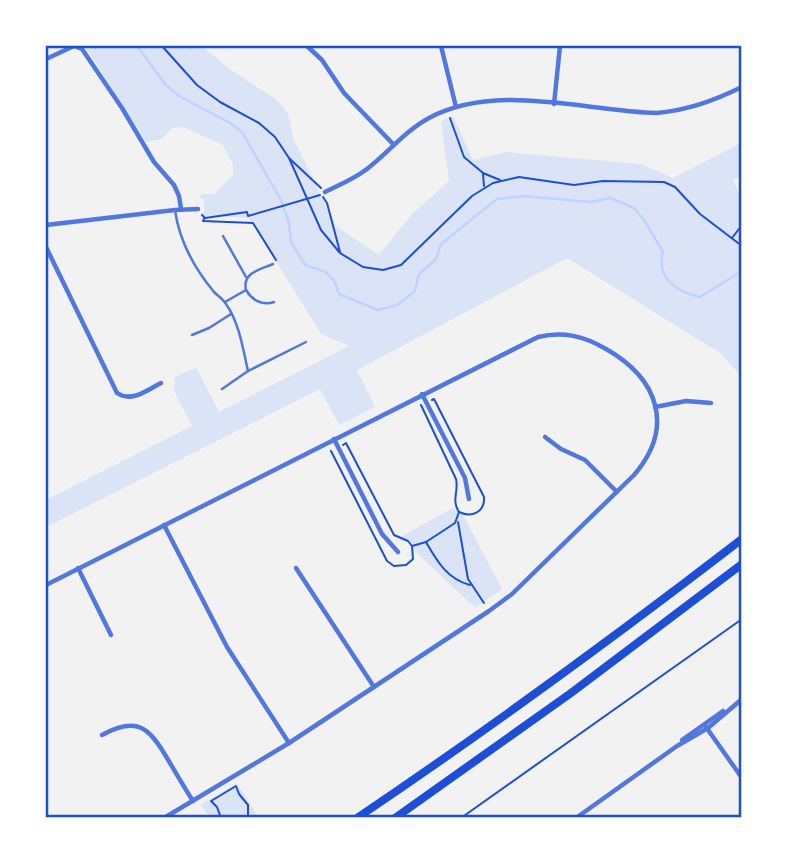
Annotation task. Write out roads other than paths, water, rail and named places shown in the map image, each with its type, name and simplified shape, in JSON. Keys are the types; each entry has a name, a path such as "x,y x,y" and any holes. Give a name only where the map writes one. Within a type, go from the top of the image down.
{"highway":[{"path":"357,817 477,736 626,628 741,539"},
{"path":"395,817 571,693 741,564"}],"street":[{"path":"46,59 74,46 82,49 154,162 174,185 179,196 178,210"},
{"path":"307,46 321,60 344,93 393,145"},
{"path":"442,46 456,107"},
{"path":"554,104 560,46"},
{"path":"323,193 366,170 417,126 456,107 493,100 638,112 675,111 701,105 741,87"},
{"path":"46,225 198,209"},
{"path":"46,247 117,393 124,397 134,397 161,383"},
{"path":"46,585 422,394 528,341 548,334 567,334 600,346 632,366 646,383 655,407 655,435 648,456 617,492 506,598 289,743 164,817"},
{"path":"422,394 465,478 468,499"},
{"path":"655,407 686,401 711,402"},
{"path":"545,437 561,449 585,460 617,492"},
{"path":"334,439 382,534 398,552"},
{"path":"164,525 227,647 289,743"},
{"path":"78,568 111,635"},
{"path":"296,568 374,687"},
{"path":"576,817 677,746 689,734 706,728 712,718 741,699"},
{"path":"102,736 114,729 134,725 149,731 193,801"},
{"path":"706,728 741,778"}],"lane":[{"path":"178,210 180,236 212,290 225,302 240,336 248,370"},
{"path":"223,236 246,277"},
{"path":"273,264 246,277 244,282 250,296 262,303 274,302"},
{"path":"225,302 246,290"},
{"path":"192,335 231,314"},
{"path":"222,389 248,370 306,342"}],"waterway":[{"path":"137,46 165,84 179,96 242,132 281,200 289,223 291,242 305,265 326,272 335,282 339,294 378,310 397,305 415,291 419,274 436,259 441,244 497,199 523,196 591,202 610,198 634,208 663,252 662,269 665,276 676,287 691,295 700,297 742,271"}]}
